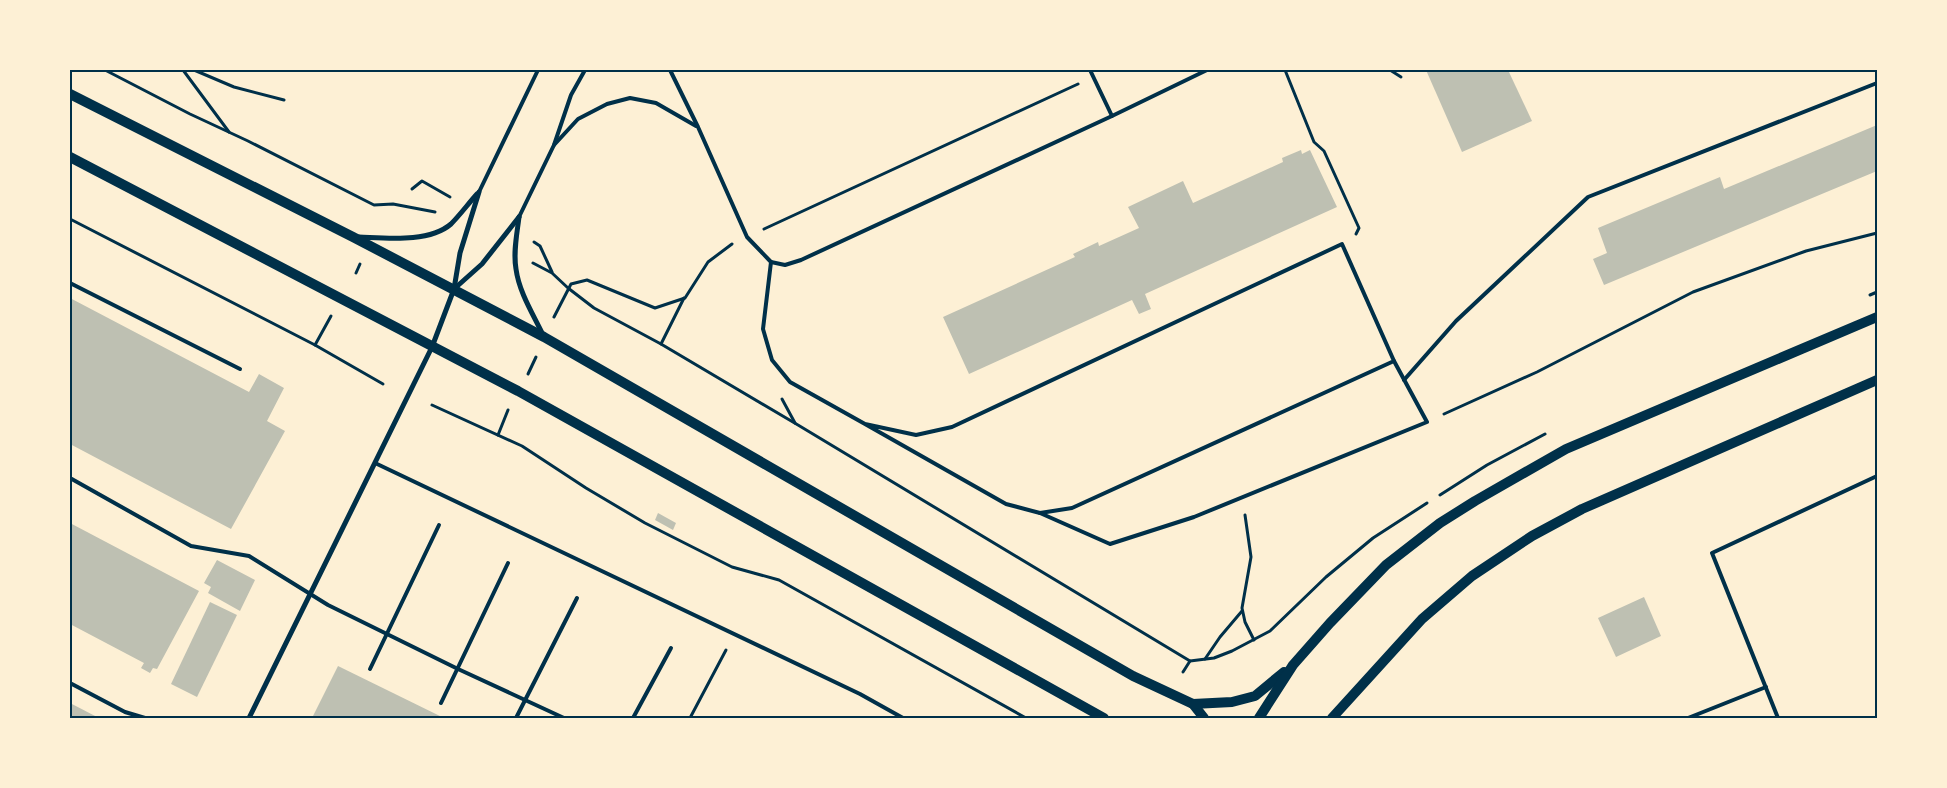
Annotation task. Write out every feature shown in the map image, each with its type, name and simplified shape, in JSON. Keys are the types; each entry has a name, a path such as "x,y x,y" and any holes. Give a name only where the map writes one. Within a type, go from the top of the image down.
{"main road":[{"path":"70,94 353,237 544,337 1133,676 1193,704 1204,718"},
{"path":"70,157 527,396 1104,718"},
{"path":"1193,704 1232,702 1255,696 1292,665 1386,564 1440,523 1566,449 1877,317"},
{"path":"1332,717 1422,619 1472,576 1532,536 1582,509 1877,380"},
{"path":"1259,718 1292,665"}],"street":[{"path":"353,237 403,239 434,233 450,225 479,192"},
{"path":"249,718 432,347 454,289 460,253 479,192"},
{"path":"454,289 482,264 519,217"},
{"path":"519,217 515,256 516,269 520,286 544,337"}],"lane":[{"path":"479,192 538,70"},
{"path":"519,217 554,145 571,95 585,70"},
{"path":"670,70 698,127 747,237 771,262 785,265 801,260 1207,70"},
{"path":"1090,70 1112,116"},
{"path":"1404,380 1456,321 1588,197 1877,83"},
{"path":"554,145 578,119 607,104 630,98 656,103 698,127"},
{"path":"771,262 762,329 772,360 790,382 1006,504 1040,513 1110,544 1194,518 1427,422 1394,361 1342,244 952,426 916,435 865,424"},
{"path":"70,282 240,369"},
{"path":"1040,513 1072,508 1394,361"},
{"path":"375,463 860,694 903,718"},
{"path":"1778,718 1712,553 1877,476"},
{"path":"70,478 191,546 249,556 310,595 458,669 564,718"},
{"path":"370,669 439,524"},
{"path":"441,703 508,563"},
{"path":"516,718 578,598"},
{"path":"633,718 672,648"},
{"path":"70,683 125,712 145,718"},
{"path":"1688,718 1766,687"}],"path":[{"path":"105,70 374,205 393,204 442,213"},
{"path":"183,70 230,132"},
{"path":"194,70 234,87 284,100"},
{"path":"1286,70 1314,142 1324,152 1359,228"},
{"path":"1390,70 1401,77"},
{"path":"764,229 1078,83"},
{"path":"412,189 422,181 455,200"},
{"path":"70,219 315,344 383,384"},
{"path":"1427,422 1537,372 1693,292 1806,251 1877,233"},
{"path":"530,240 540,246 552,273"},
{"path":"661,344 685,298 708,262 732,244"},
{"path":"530,261 552,273 594,308 661,344 1190,661 1205,659 1232,651 1270,631 1326,577 1373,538 1430,501"},
{"path":"559,308 571,284 587,280 655,308 685,298"},
{"path":"315,344 332,315"},
{"path":"527,376 533,364"},
{"path":"432,405 522,446 586,488 645,523 732,567 779,580 1026,718"},
{"path":"498,435 510,406"},
{"path":"1438,496 1487,464"},
{"path":"1242,498 1252,557 1242,610 1245,622 1254,640"},
{"path":"1205,659 1242,610"},
{"path":"690,718 734,634"},
{"path":"1183,672 1190,661"}],"building":[{"path":"1426,70 1508,70 1532,121 1462,152"},
{"path":"1877,125 1877,171 1604,285 1593,259 1607,253 1598,228 1720,177 1724,189"},
{"path":"1301,150 1302,154 1310,150 1337,207 1145,294 1151,309 1139,314 1132,300 969,374 943,317 1075,257 1073,254 1098,242 1099,246 1139,228 1128,207 1183,181 1193,203 1283,162 1282,158"},
{"path":"70,298 249,392 259,374 284,388 267,421 285,431 231,529 70,444"},
{"path":"658,513 676,523 673,530 655,520"},
{"path":"70,523 199,591 157,669 153,668 150,673 141,668 144,663 70,624"},
{"path":"217,560 255,580 240,611 208,593 211,587 204,583"},
{"path":"1644,597 1661,636 1616,657 1598,618"},
{"path":"210,602 237,615 197,697 171,684"},
{"path":"338,666 444,718 312,718"},
{"path":"70,703 99,718 70,718"}]}
